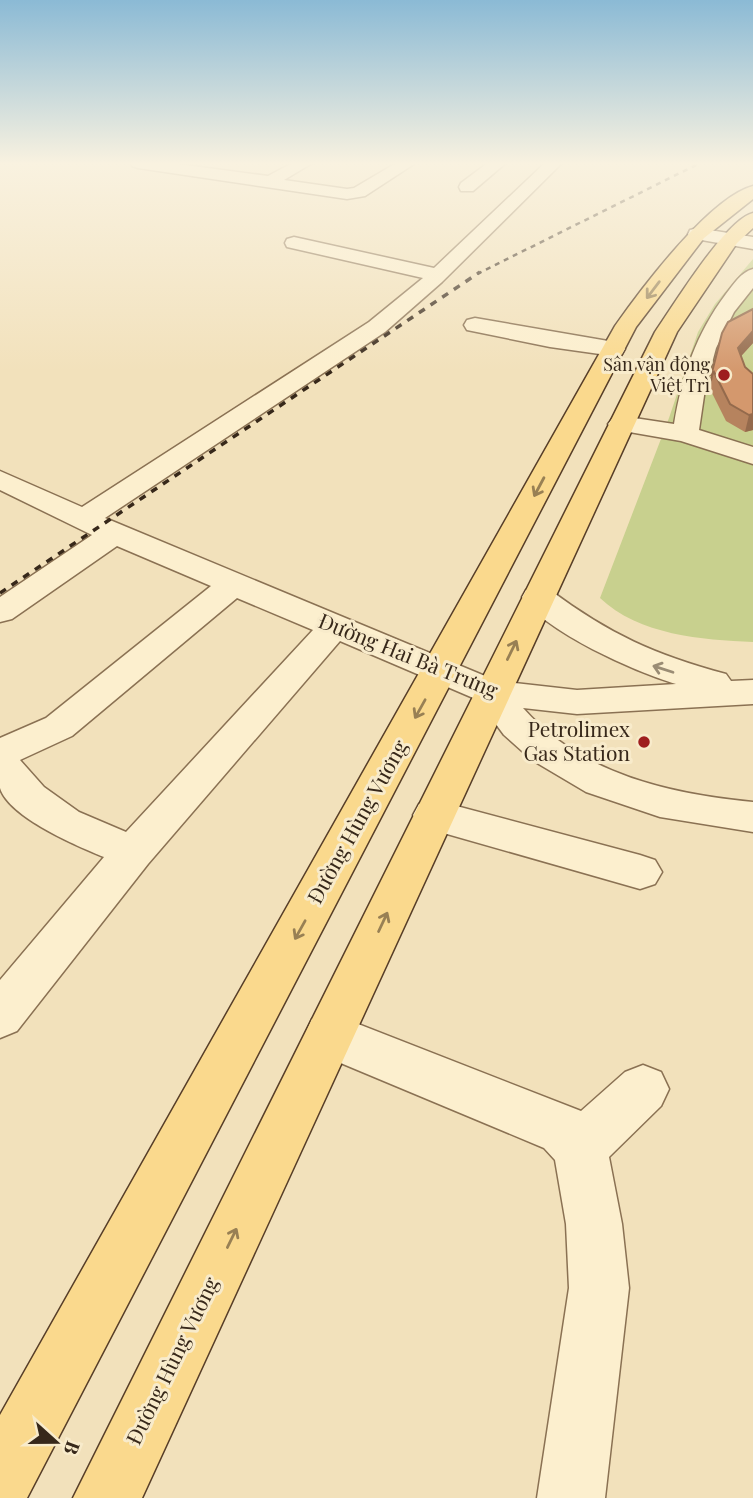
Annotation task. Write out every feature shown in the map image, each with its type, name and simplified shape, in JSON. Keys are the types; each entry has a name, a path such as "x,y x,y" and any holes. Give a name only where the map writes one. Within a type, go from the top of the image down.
{"main road":[{"name":"Đường Hùng Vương","path":"0,1481 626,326 733,233"},
{"name":"Đường Hùng Vương","path":"107,1498 330,1035 491,692 666,332 733,233"}],"street":[{"path":"83,520 377,327 438,275 483,232"},
{"path":"294,243 438,275"},
{"path":"685,434 691,388 704,344 724,312 753,275"},
{"path":"475,325 550,341 614,349"},
{"path":"621,424 685,434 753,456"},
{"name":"Đường Hai Bà Trưng","path":"0,479 114,534 491,692 577,702 753,691"},
{"name":"Đường Hai Bà Trưng","path":"0,495 83,520"},
{"path":"0,612 114,534"},
{"path":"0,753 59,727 233,585"},
{"path":"538,597 587,634 640,661 690,677 753,691"},
{"path":"0,1016 133,852 334,627"},
{"path":"491,692 521,729 538,744 577,771 604,785 698,810 753,817"},
{"path":"0,762 30,797 64,822 133,852"},
{"path":"434,816 640,872"},
{"path":"330,1035 563,1130 580,1148 594,1224 599,1288 571,1498"},
{"path":"580,1148 643,1089"}],"green space":[{"path":"753,259 753,642 692,637 652,628 633,620 600,598 669,418 698,332 715,304"}],"building":[{"name":"Sân vận động Việt Trì","path":"753,309 753,331 738,348 745,367 753,374 753,414 749,415 730,404 714,372 711,376 722,333 728,322"}],"railway":[{"path":"477,274 562,232"},
{"path":"0,593 477,274"}],"place":[{"name":"Sân vận động Việt Trì","path":"724,375"},
{"name":"Petrolimex Gas Station","path":"644,742"}]}
